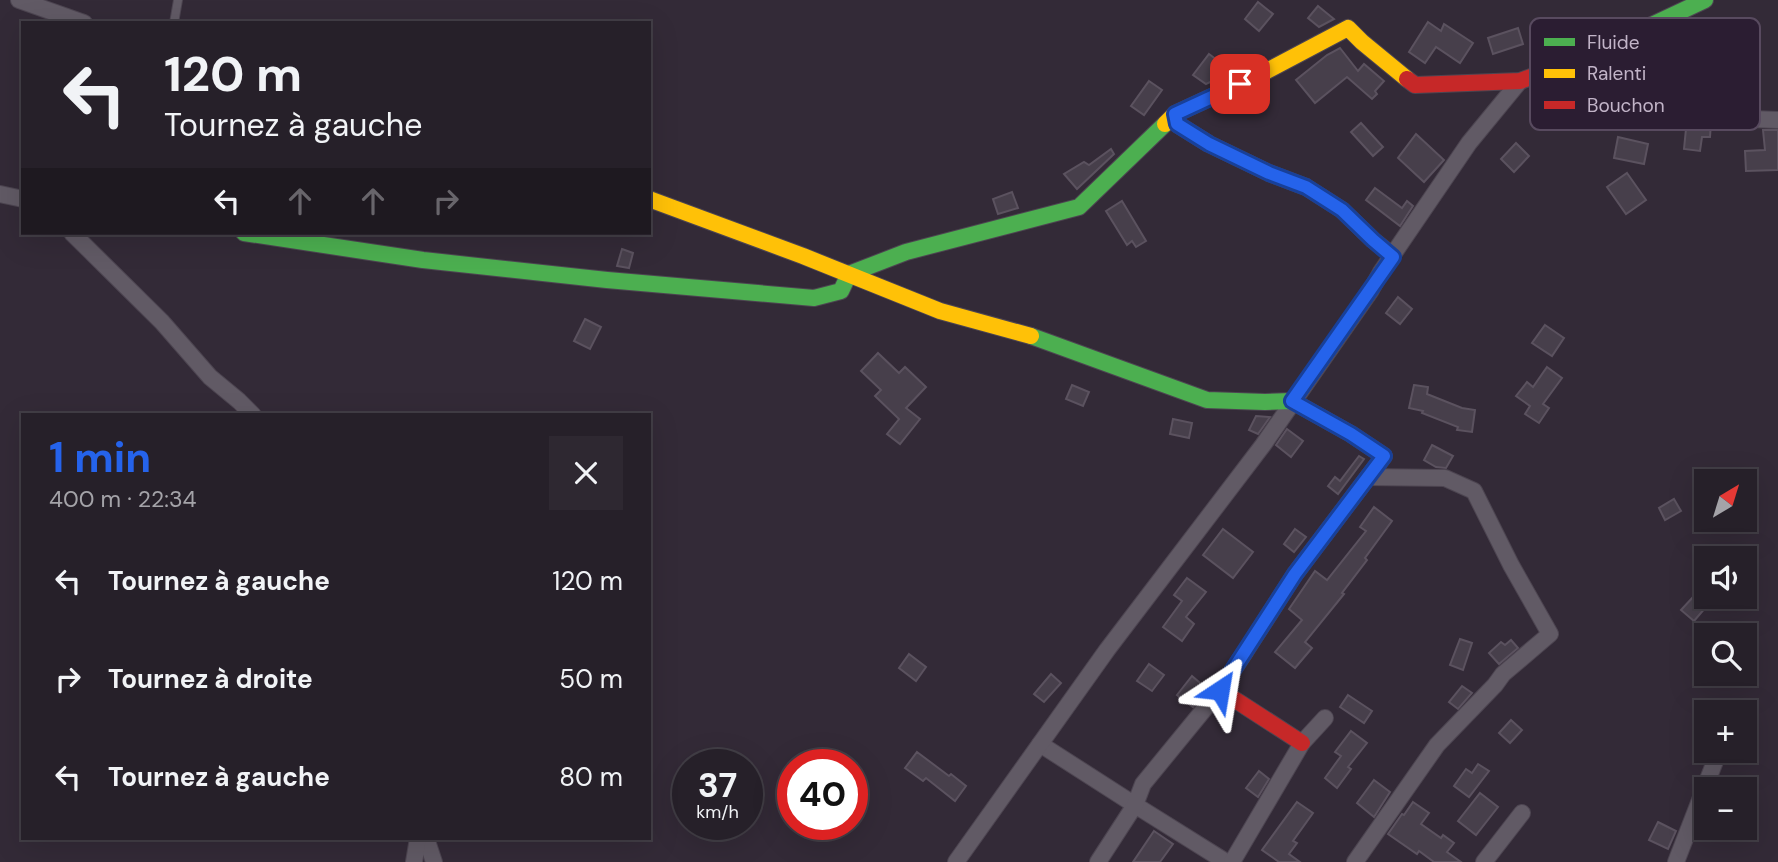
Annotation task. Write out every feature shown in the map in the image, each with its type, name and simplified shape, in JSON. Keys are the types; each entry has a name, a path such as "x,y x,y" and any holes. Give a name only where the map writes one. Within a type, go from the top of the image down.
{"street":[{"path":"19,0 78,21"},
{"path":"1666,18 1705,0"},
{"path":"257,235 423,260 814,298 841,291 849,274 906,252 1079,207 1175,114 1261,74 1348,28 1415,85 1520,81 1530,77"},
{"path":"956,862 1107,650 1263,444 1469,143 1520,81"},
{"path":"1175,114 1177,124 1209,144 1269,173 1306,187 1342,210 1393,257"},
{"path":"1760,119 1778,120"},
{"path":"0,194 21,199"},
{"path":"651,200 940,311 1038,338 1207,400 1292,401 1384,456 1295,574 1220,690 1143,784 1135,805 1098,862"},
{"path":"74,235 162,322 209,377 251,413"},
{"path":"1355,862 1437,745 1503,674 1550,635 1474,491 1445,478 1368,477"},
{"path":"1220,690 1302,743"},
{"path":"1232,862 1302,743 1325,718"},
{"path":"1041,744 1226,862"},
{"path":"1676,862 1714,763"},
{"path":"1484,862 1522,813"},
{"path":"414,862 418,840"},
{"path":"427,840 434,862"}],"lane":[{"path":"174,21 178,0"}],"building":[{"path":"1258,2 1273,14 1259,31 1245,19"},
{"path":"1318,6 1334,19 1319,27 1308,18"},
{"path":"1428,22 1441,31 1444,24 1473,43 1460,63 1436,47 1425,63 1409,52"},
{"path":"1518,28 1523,44 1493,54 1488,38"},
{"path":"1340,48 1358,71 1364,64 1384,81 1372,99 1347,77 1315,103 1296,80"},
{"path":"1209,54 1229,69 1225,75 1206,84 1193,75"},
{"path":"1149,81 1162,90 1144,115 1131,106"},
{"path":"1361,123 1383,147 1373,156 1351,132"},
{"path":"1686,130 1710,130 1710,137 1702,137 1700,151 1684,149"},
{"path":"1763,130 1778,130 1778,170 1746,171 1745,151 1765,150"},
{"path":"1416,134 1444,160 1424,182 1398,158"},
{"path":"1618,137 1648,144 1644,164 1614,158"},
{"path":"1516,143 1529,156 1514,172 1501,159"},
{"path":"1111,149 1114,154 1077,189 1064,174 1084,162 1089,165"},
{"path":"1627,173 1646,200 1626,214 1607,187"},
{"path":"1375,188 1402,208 1407,201 1413,206 1400,226 1366,200"},
{"path":"1012,192 1018,208 998,214 993,199"},
{"path":"1122,201 1146,241 1136,247 1132,241 1127,245 1106,211"},
{"path":"622,249 633,253 629,268 617,266"},
{"path":"1398,297 1412,309 1400,324 1386,313"},
{"path":"585,319 601,327 590,349 574,341"},
{"path":"1545,325 1564,338 1552,356 1532,343"},
{"path":"878,353 899,373 905,367 926,387 906,408 920,419 900,444 887,434 899,419 875,396 881,390 861,371"},
{"path":"1547,367 1562,378 1543,404 1549,408 1539,423 1525,414 1530,406 1516,396 1527,382 1533,387"},
{"path":"1072,385 1089,392 1083,406 1066,399"},
{"path":"1414,385 1428,387 1427,394 1462,408 1475,410 1472,432 1457,430 1458,427 1422,413 1423,411 1409,408"},
{"path":"1256,416 1270,417 1258,434 1249,430"},
{"path":"1173,419 1192,423 1189,438 1170,434"},
{"path":"1287,429 1303,441 1291,457 1276,445"},
{"path":"1432,445 1453,456 1446,468 1436,467 1424,460"},
{"path":"1359,456 1364,459 1338,494 1328,486 1335,477 1340,481"},
{"path":"1674,499 1681,511 1665,520 1659,508"},
{"path":"1374,507 1392,521 1342,593 1344,594 1305,642 1312,648 1295,668 1275,652 1302,620 1289,609 1315,571 1327,580 1366,531 1360,527"},
{"path":"1223,529 1253,552 1233,578 1203,555"},
{"path":"1295,529 1306,537 1294,552 1284,544"},
{"path":"1187,578 1206,592 1186,617 1194,624 1182,641 1163,627 1182,601 1174,595"},
{"path":"1694,596 1694,609 1704,609 1694,621 1681,610"},
{"path":"1460,639 1472,643 1463,670 1450,665"},
{"path":"1511,640 1518,648 1499,664 1489,653 1501,642 1505,645"},
{"path":"909,654 926,667 916,681 899,668"},
{"path":"1149,664 1164,675 1152,691 1137,681"},
{"path":"1051,674 1061,683 1044,702 1034,694"},
{"path":"1192,676 1206,688 1193,707 1177,695"},
{"path":"1462,686 1472,693 1458,709 1449,702"},
{"path":"1348,695 1372,711 1364,723 1340,707"},
{"path":"1511,720 1522,730 1510,743 1499,733"},
{"path":"1351,731 1367,743 1348,767 1351,769 1337,788 1325,778 1341,756 1335,752"},
{"path":"917,752 966,786 955,801 926,778 923,781 905,768"},
{"path":"1478,764 1489,771 1469,797 1454,786 1466,769 1472,773"},
{"path":"1259,771 1269,779 1258,797 1246,788"},
{"path":"1374,780 1390,792 1374,817 1357,803"},
{"path":"1480,793 1498,807 1476,835 1458,821"},
{"path":"1297,802 1313,813 1293,841 1297,843 1289,854 1300,862 1279,862 1262,850"},
{"path":"1413,802 1429,813 1421,824 1441,838 1443,835 1454,843 1447,852 1461,862 1434,862 1388,834"},
{"path":"1658,822 1676,831 1668,849 1649,840"},
{"path":"1154,831 1173,844 1160,862 1133,862"}],"traffic: fast":[{"path":"1667,18 1705,0"},
{"path":"257,235 423,260 607,280 814,298 841,291 849,274 906,252 1079,207 1165,124"},
{"path":"1031,336 1207,400 1292,401 1384,456 1295,574 1245,652"}],"traffic: slow":[{"path":"1165,124 1175,114 1261,74 1348,28 1407,79"},
{"path":"651,200 803,256 940,311 1031,336"}],"traffic: jam":[{"path":"1407,79 1415,85 1520,81 1530,77"},
{"path":"1245,652 1220,690 1302,743"}],"route":[{"path":"1220,690 1295,574 1384,456 1292,401 1393,257 1342,210 1306,187 1269,173 1209,144 1177,124 1175,114 1240,84"}]}
